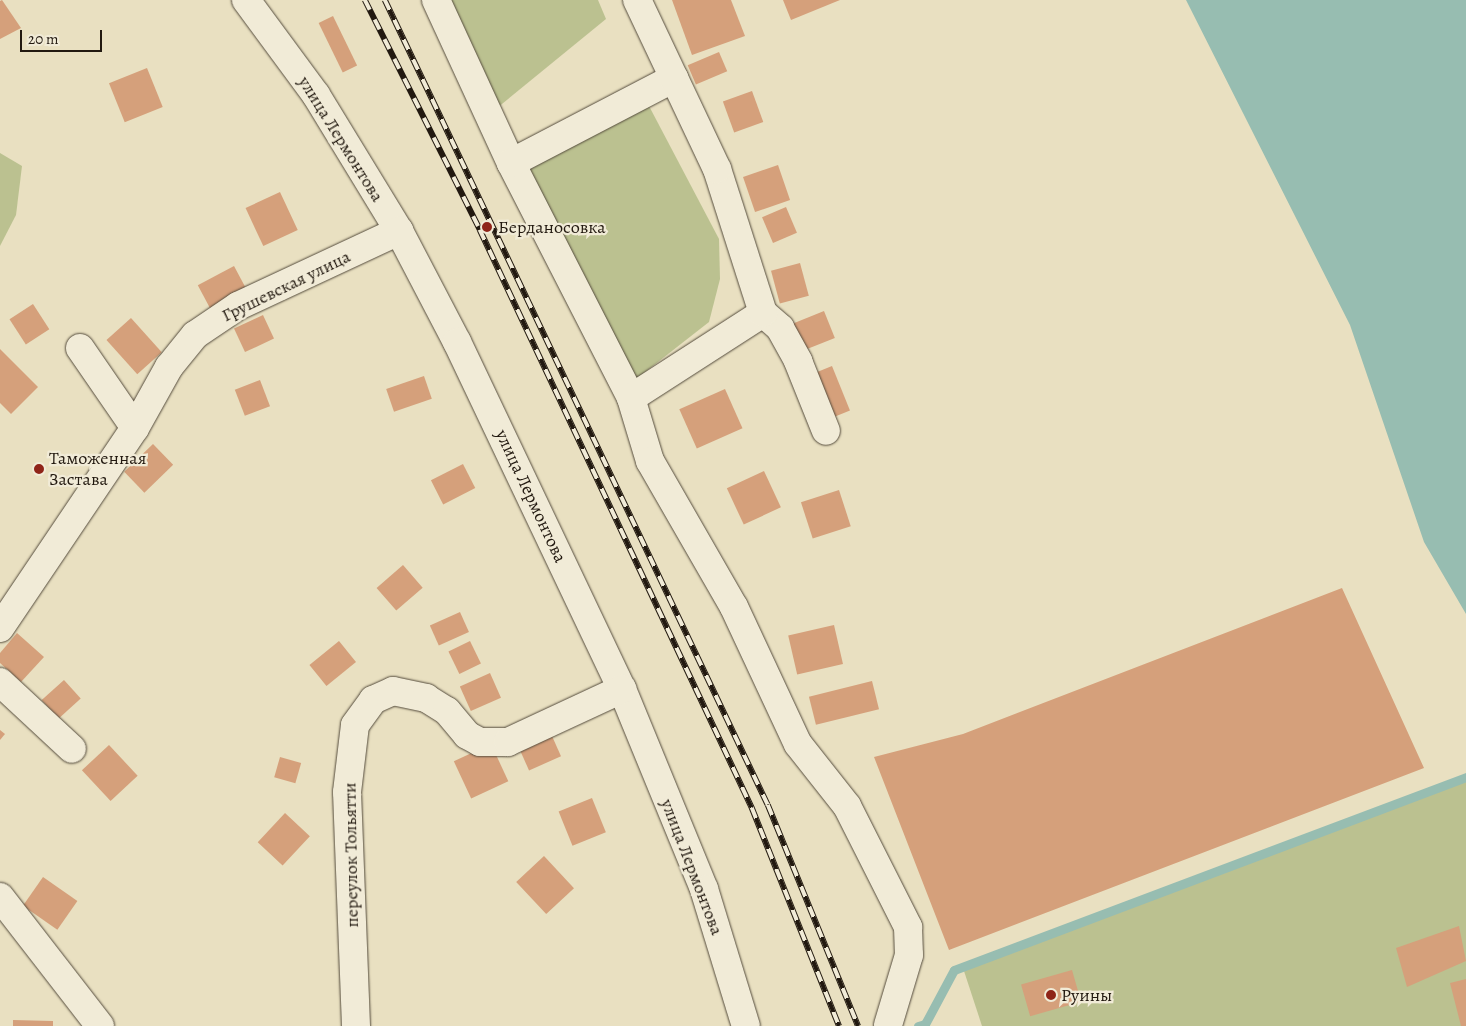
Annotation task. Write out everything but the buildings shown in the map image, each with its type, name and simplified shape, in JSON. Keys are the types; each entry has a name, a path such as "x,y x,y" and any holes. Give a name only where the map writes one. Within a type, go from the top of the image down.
{"street":[{"name":"улица Лермонтова","path":"246,0 316,95 399,231 457,342 622,689 704,889 746,1026"},
{"path":"436,0 511,163 631,398 650,461 734,607 798,744 847,806 908,927 909,955 888,1025"},
{"path":"638,0 717,169 764,313 780,328 798,361 826,431"},
{"path":"511,163 674,78"},
{"name":"Грушевская улица","path":"0,628 135,428 169,366 195,335 238,306 399,231"},
{"path":"631,398 764,313"},
{"path":"80,348 135,428"},
{"path":"0,682 72,749"},
{"name":"переулок Тольятти","path":"356,1026 348,792 355,725 373,700 394,691 426,698 447,711 467,735 480,742 508,742 622,689"},
{"path":"0,897 100,1026"}],"green space":[{"path":"436,0 598,0 606,19 497,108"},
{"path":"649,106 719,239 720,279 709,322 631,383 522,168"},
{"path":"0,153 22,166 16,215 0,246"},
{"path":"1466,780 1466,1026 982,1026 963,968"}],"water":[{"path":"1186,0 1466,0 1466,614 1424,542 1350,325"}],"waterway":[{"path":"918,1026 925,1024 954,970 1466,777"}],"railway":[{"path":"365,0 480,230 752,808 839,1026"},
{"path":"385,0 768,805 858,1026"}],"place":[{"name":"Берданосовка","path":"487,227"},
{"name":"Таможенная Застава","path":"39,469"},
{"name":"Руины","path":"1051,995"}]}
